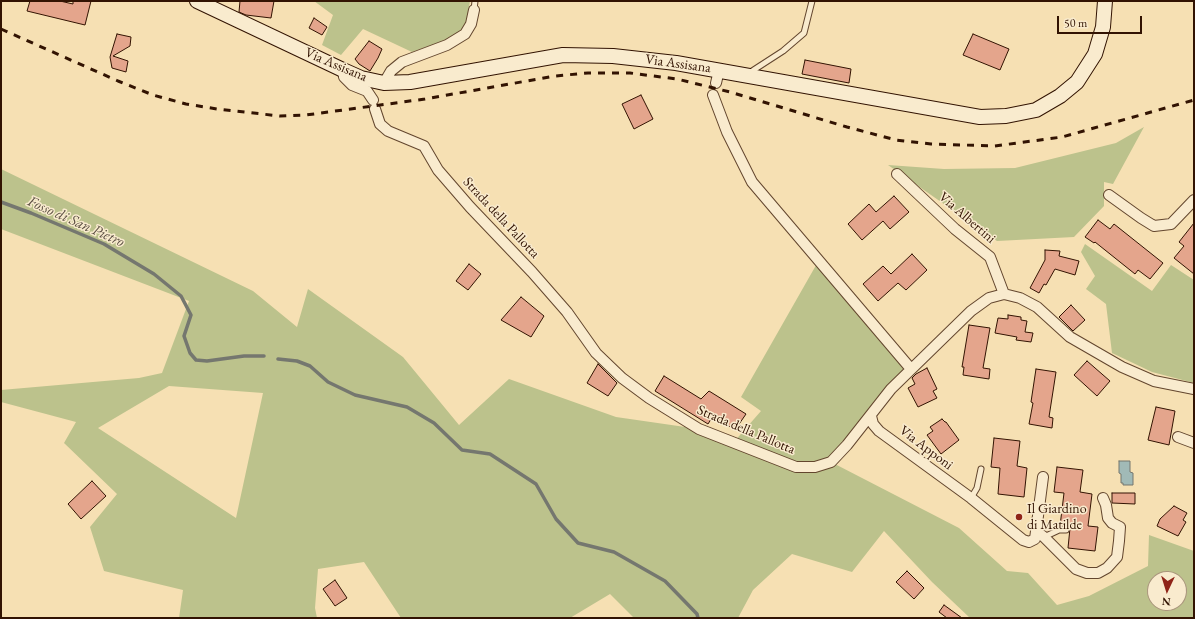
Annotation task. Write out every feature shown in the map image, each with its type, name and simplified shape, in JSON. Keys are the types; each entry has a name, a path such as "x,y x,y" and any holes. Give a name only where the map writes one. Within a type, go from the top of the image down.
{"main road":[{"name":"Via Assisana","path":"197,1 361,78 384,83 410,82 563,55 613,56 676,63 717,76 746,75 980,117 1006,116 1036,110 1060,96 1077,82 1095,54 1103,27 1105,1"}],"street":[{"path":"384,83 391,71 402,62 447,45 465,34 471,24 474,6"},
{"name":"Strada della Pallotta","path":"343,70 344,77 352,85 367,91 374,104 380,124 388,131 424,146 442,176 532,272 567,312 596,352 622,378 649,398 699,429 796,467 815,468 831,462 872,416 891,389 911,369 971,311 989,298 1004,294"},
{"path":"714,95 727,132 752,182 911,369"},
{"name":"Via Albertini","path":"897,174 955,229 990,257 1004,294"},
{"path":"1109,195 1154,226 1171,224 1194,200"},
{"path":"1004,294 1020,298 1038,308 1070,338 1122,367 1154,381 1194,389"},
{"name":"Via Apponi","path":"872,416 872,424 879,431 971,498 1023,540 1029,542 1040,534"},
{"path":"1178,437 1194,442"},
{"path":"1043,477 1040,534 1076,569 1087,573 1098,573 1107,568 1117,557 1120,527 1112,523 1108,518 1106,505 1103,498"}],"lane":[{"path":"746,75 783,51 804,33 812,1"},
{"path":"971,498 977,488 981,469"},
{"name":"Via Apponi","path":"1040,534 1066,530"}],"green space":[{"path":"314,1 470,1 466,26 449,39 412,52 363,29 341,55 322,45 333,15"},
{"path":"1144,127 1113,184 1104,182 1104,206 1074,237 997,241 888,165 944,169 1015,168 1116,143"},
{"path":"1,169 253,291 297,327 308,289 403,357 459,425 509,379 616,417 699,429 733,443 761,411 741,397 819,260 911,369 831,462 959,528 1007,571 1028,573 1057,605 1089,596 1148,566 1149,535 1194,551 1194,618 970,618 932,582 884,531 852,572 792,554 753,590 738,618 634,618 610,594 570,618 401,618 364,562 318,569 315,608 317,618 179,618 183,590 104,571 90,527 117,494 64,443 76,422 1,402 1,390 139,378 162,373 189,301 1,229","holes":["169,386 263,393 236,518 98,428"]},
{"path":"1085,244 1152,291 1171,265 1194,280 1194,383 1152,372 1112,353 1106,304 1086,289 1095,276 1081,252"}],"water":[{"path":"1119,461 1130,461 1130,472 1133,473 1133,485 1123,485 1123,483 1121,483"}],"building":[{"path":"30,1 60,1 73,4 73,1 91,1 85,25 27,11"},
{"path":"240,1 274,1 271,18 246,15 239,12"},
{"path":"314,18 327,27 322,35 309,28"},
{"path":"117,34 131,37 130,46 113,56 128,61 126,72 112,68 110,57"},
{"path":"973,34 1009,49 1000,70 963,55"},
{"path":"369,41 382,49 370,71 359,64 355,59"},
{"path":"805,60 851,69 849,83 802,74"},
{"path":"641,95 653,119 634,129 622,104"},
{"path":"894,196 909,212 890,229 883,221 862,240 848,224 869,204 876,212"},
{"path":"1098,220 1110,229 1114,224 1163,263 1150,279 1138,270 1135,274 1095,242 1094,243 1085,237"},
{"path":"1194,223 1194,274 1174,258 1184,246 1179,242"},
{"path":"1045,250 1060,251 1059,256 1079,261 1075,275 1055,269 1046,285 1044,284 1039,293 1030,288 1045,260"},
{"path":"912,254 927,270 906,290 898,283 878,301 863,284 883,266 891,274"},
{"path":"469,264 481,274 468,290 456,281"},
{"path":"521,297 544,316 531,337 501,320"},
{"path":"1071,305 1085,320 1073,331 1059,317"},
{"path":"1008,315 1021,317 1021,320 1027,321 1025,332 1033,333 1031,342 1016,340 1017,337 995,333 998,318 1008,319"},
{"path":"969,325 990,328 983,368 990,369 989,379 963,375 964,367 962,367"},
{"path":"1087,361 1110,381 1097,396 1074,375"},
{"path":"598,364 617,383 608,396 587,383"},
{"path":"927,368 937,389 933,391 937,398 918,407 908,388 915,384 912,378"},
{"path":"1036,369 1056,372 1049,417 1053,418 1052,428 1029,424 1033,403 1031,402"},
{"path":"664,376 701,399 709,391 746,414 735,430 713,416 708,424 655,391"},
{"path":"1156,407 1175,411 1169,445 1148,440"},
{"path":"942,419 946,422 959,440 941,454 927,435 933,431 930,427"},
{"path":"994,438 1020,441 1017,466 1027,468 1024,497 998,494 1000,468 991,467"},
{"path":"1057,467 1083,470 1080,492 1092,494 1088,526 1098,527 1095,551 1068,548 1070,528 1060,526 1064,493 1054,492"},
{"path":"92,481 106,496 81,519 68,504"},
{"path":"1112,493 1135,493 1135,504 1112,503"},
{"path":"1174,506 1187,513 1183,520 1186,522 1178,536 1157,526 1160,519"},
{"path":"907,571 924,588 914,599 896,582"},
{"path":"335,580 347,598 335,606 323,589"},
{"path":"944,605 962,618 947,618 939,612"}],"waterway":[{"name":"Fosso di San Pietro","path":"1,202 104,244 154,274 181,296 191,315 184,336 190,353 196,360 207,361 244,356 264,356"},
{"name":"Fosso di San Pietro","path":"278,359 297,361 310,366 328,382 355,395 407,407 434,423 462,450 490,454 536,484 556,519 578,543 614,552 665,581 697,614 698,618"}],"railway":[{"path":"1,29 153,95 186,104 280,116 306,115 425,99 555,76 588,73 630,73 677,79 730,92 896,140 931,144 995,146 1062,137 1194,100"}],"place":[{"name":"Il Giardino di Matilde","path":"1019,517"}]}
